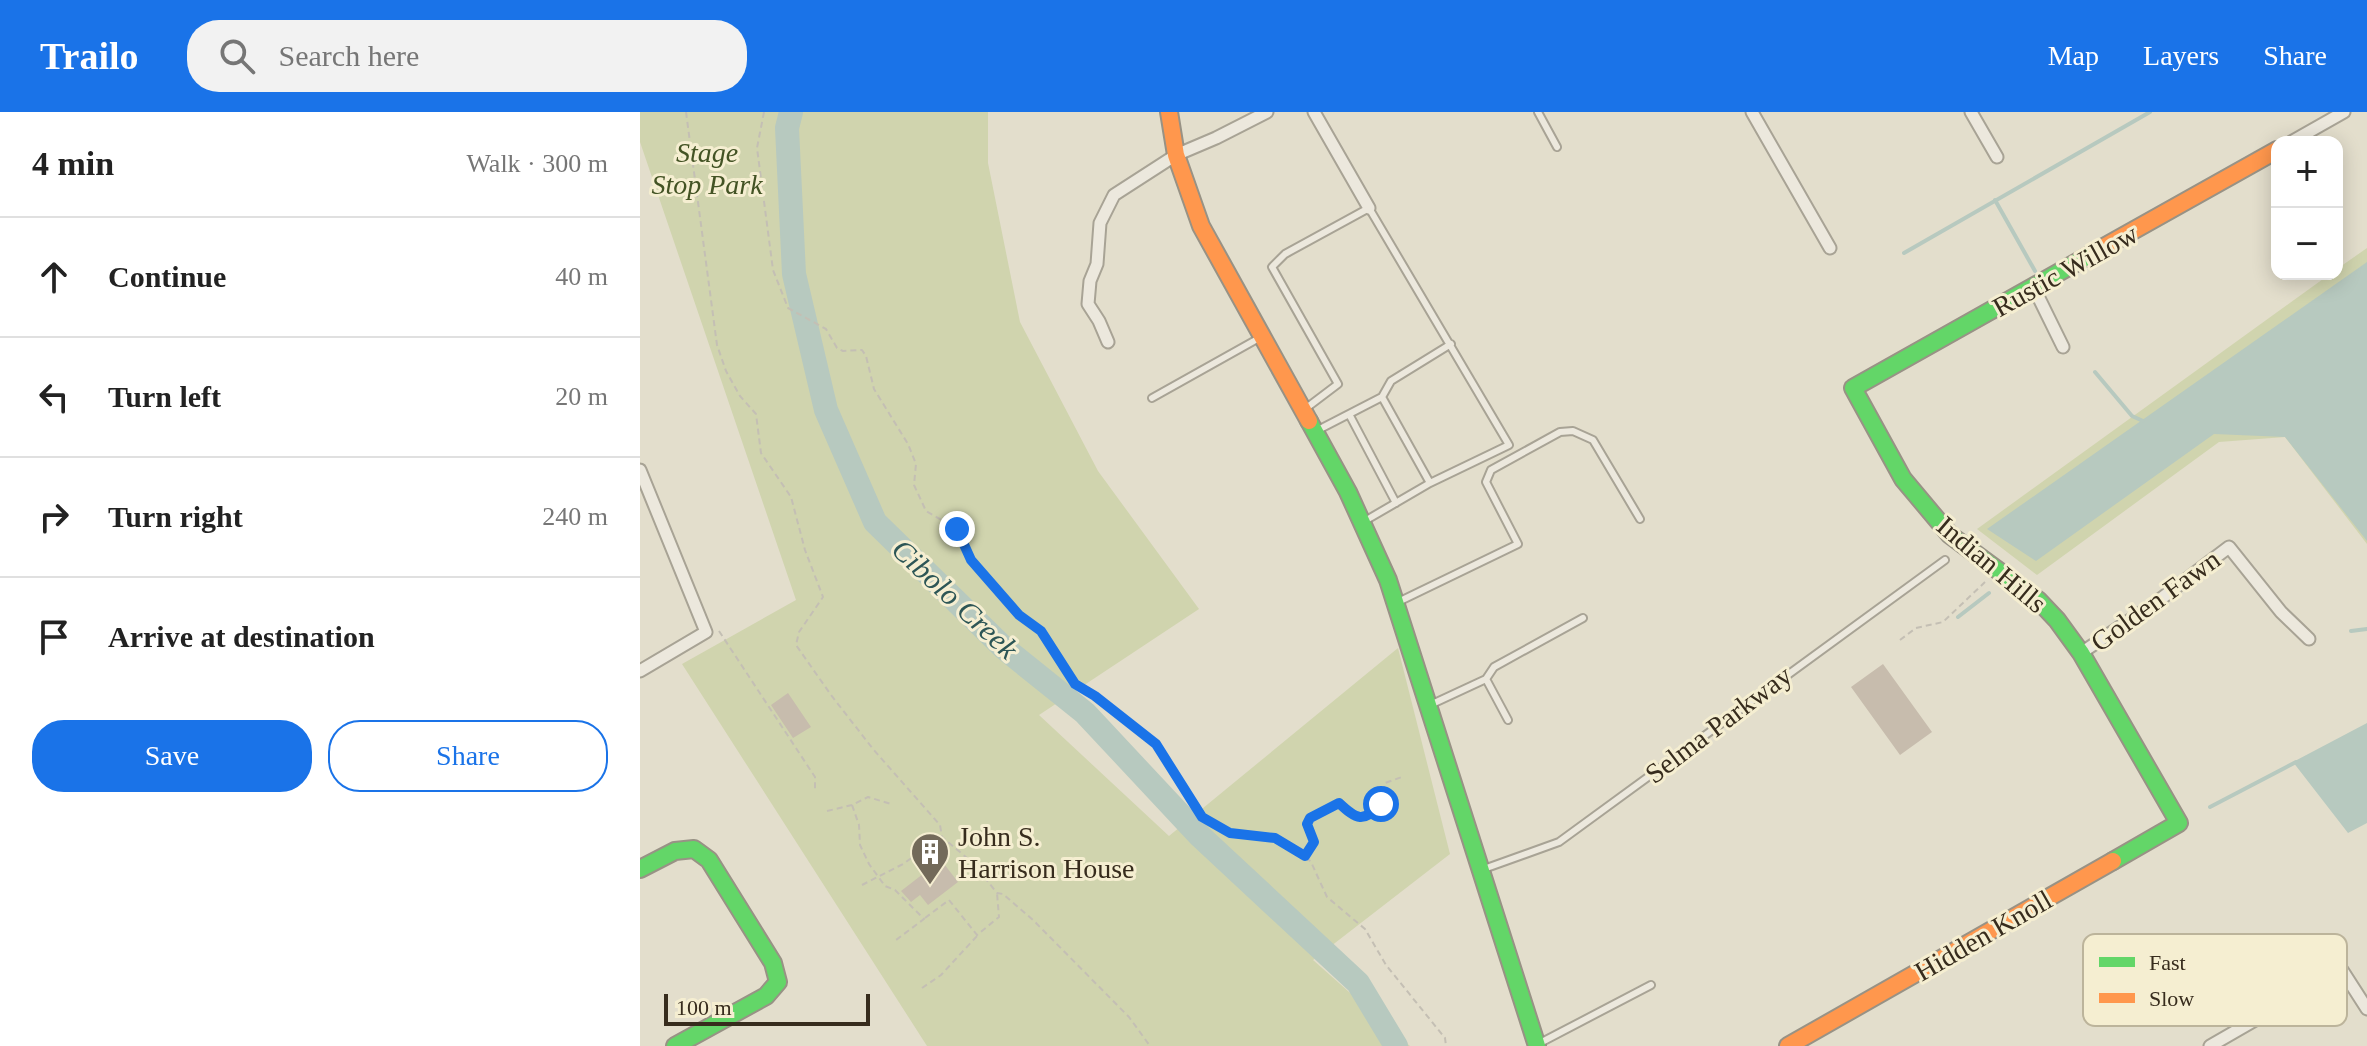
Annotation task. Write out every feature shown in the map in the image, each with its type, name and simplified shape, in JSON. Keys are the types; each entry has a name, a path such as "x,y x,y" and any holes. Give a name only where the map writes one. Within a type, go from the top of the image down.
{"street":[{"path":"1169,112 1176,155 1201,226 1363,522 1396,603 1537,1046"},
{"path":"1108,342 1088,304 1090,281 1097,264 1100,223 1114,195 1176,155 1267,112"},
{"path":"1314,112 1369,208"},
{"path":"1752,112 1830,248"},
{"path":"1971,112 1997,157"},
{"path":"2302,136 2344,112"},
{"name":"Rustic Willow","path":"1853,388 2271,153"},
{"path":"2034,288 2063,347"},
{"name":"Indian Hills","path":"1853,388 1903,479 1919,500 1950,535 2038,600 2057,620 2081,653 2179,823"},
{"path":"640,671 706,632 641,476"},
{"name":"Golden Fawn","path":"2081,653 2154,604 2229,547 2281,612 2309,639"},
{"name":"Hidden Knoll","path":"1788,1046 2179,823"},
{"path":"640,869 675,851 694,849 709,860 773,963 778,982 766,996 675,1046"},
{"path":"2347,978 2367,1009"},
{"path":"2210,1046 2245,1026"}],"lane":[{"path":"1538,112 1557,147"},
{"path":"1302,411 1338,384 1272,267 1285,254 1369,208 1509,445 1430,483 1363,522"},
{"path":"1152,398 1261,337"},
{"path":"1314,432 1382,397 1391,381 1451,344"},
{"path":"1382,397 1430,483"},
{"path":"1349,414 1396,503"},
{"path":"1396,603 1518,544 1486,482 1491,470 1560,432 1573,431 1593,440 1640,519"},
{"name":"Selma Parkway","path":"1481,870 1559,842 1945,560"},
{"path":"1430,705 1486,679 1494,667 1583,618"},
{"path":"1486,679 1508,720"},
{"path":"1537,1046 1651,985"}],"path":[{"path":"686,112 717,345 726,371 740,396 756,414 761,453 791,497 805,550 823,597 799,632 796,645 873,749 940,825 942,837 973,863 997,893 999,917 977,935 941,975 922,988"},
{"path":"764,112 757,148 776,281 788,308 826,329 837,348 843,351 862,350 866,356 874,389 908,444 916,464 914,485 926,511 957,529 971,560 1019,615 1041,631 1075,684 1156,744 1202,817 1230,833 1275,838 1311,862 1327,897 1365,929 1386,965 1445,1038 1446,1046"},
{"path":"1900,640 1916,628 1943,622 1996,569"},
{"path":"706,632 721,631 735,659 815,777 815,789"},
{"path":"1305,856 1314,842 1307,824 1310,818 1339,803 1361,818 1371,815 1381,804 1385,783 1402,777"},
{"path":"827,811 852,805 868,797 891,804"},
{"path":"852,805 859,825 860,845 878,876 885,886 895,890 924,919"},
{"path":"862,885 903,864 942,837"},
{"path":"997,893 1003,894 1033,920 1129,1017 1150,1046"},
{"path":"896,940 949,900 977,935"}],"green space":[{"name":"Stage Stop Park","path":"640,112 988,112 988,163 1020,322 1098,471 1199,609 1039,715 1169,836 1398,648 1450,854 1313,960 1410,1046 927,1046 682,664 796,600 640,142"},
{"path":"2367,248 2367,544 2285,437 2219,442 2037,575 1977,529 2322,280 2343,280 2343,265"}],"shaded area":[{"path":"2367,262 2367,541 2285,437 2214,434 2036,561 1987,529 2343,280"},
{"path":"2367,723 2367,823 2348,833 2293,762"}],"building":[{"path":"1883,664 1932,732 1900,755 1851,687"},
{"path":"788,693 811,727 793,738 771,705"},
{"name":"John S. Harrison House","path":"941,860 958,882 928,905 920,895 911,902 901,891"}],"waterway":[{"name":"Cibolo Creek","path":"791,112 787,128 794,274 826,410 875,522 1004,648 1085,713 1200,836 1358,983 1396,1046"},
{"path":"1904,253 2150,112"},
{"path":"1995,200 2035,271"},
{"path":"2095,372 2132,416 2143,421"},
{"path":"1958,617 1989,593"},
{"path":"2351,631 2367,629"},
{"path":"2210,807 2296,762"}],"traffic: fast":[{"path":"2095,252 1853,388 1903,479 1950,535 2038,600 2057,620 2081,653 2179,823 2113,861"},
{"path":"1309,421 1348,492 1388,580 1537,1046"},
{"path":"640,869 675,851 694,849 709,860 773,963 778,982 766,996 675,1046"}],"traffic: slow":[{"path":"1169,112 1176,155 1201,226 1309,421"},
{"path":"2095,252 2271,153"},
{"path":"1788,1046 2113,861"}],"place":[{"name":"John S. Harrison House","path":"930,886"}],"route":[{"path":"957,529 971,560 1019,615 1041,631 1075,684 1156,744 1202,817 1209,823 1219,825 1230,833 1275,838 1305,856 1314,842 1307,824 1310,818 1339,803 1361,818 1371,815 1381,804"}]}
